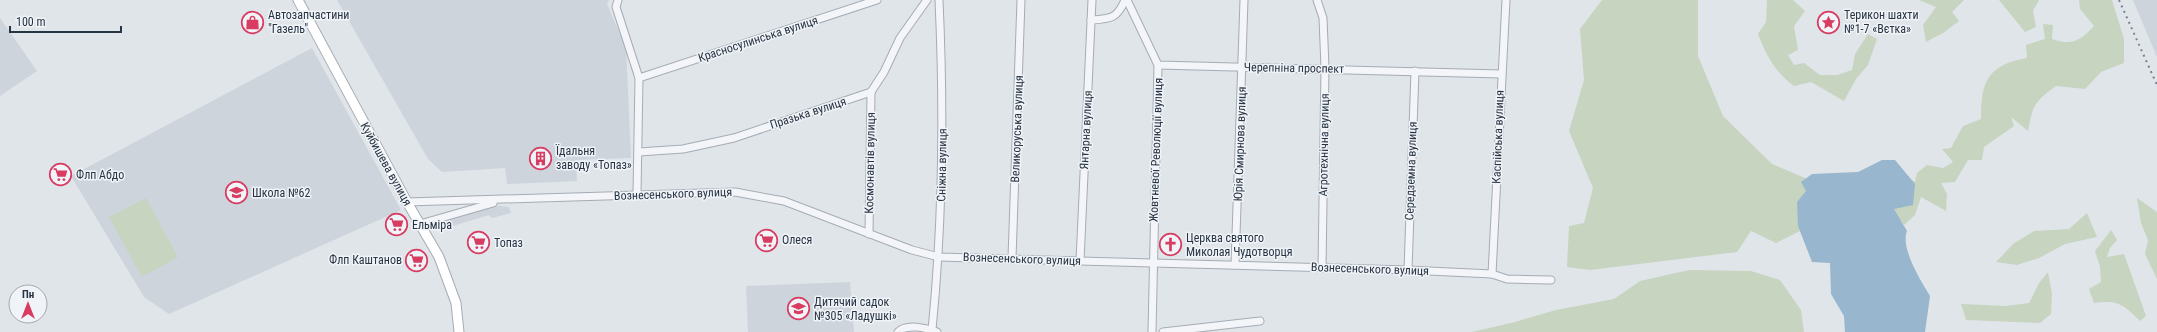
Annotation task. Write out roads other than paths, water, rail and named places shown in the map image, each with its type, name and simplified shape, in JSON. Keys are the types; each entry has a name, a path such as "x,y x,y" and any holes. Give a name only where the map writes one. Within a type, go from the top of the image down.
{"main road":[{"name":"Куйбишева вулиця","path":"298,0 407,202 439,257 456,303 459,332"}],"street":[{"path":"618,0 616,7 639,78 639,152 637,194"},
{"name":"Красносулинська вулиця","path":"639,78 877,0"},
{"path":"871,92 884,72 900,38 927,0"},
{"name":"Сніжна вулиця","path":"935,331 939,257 942,66 939,0"},
{"name":"Великоруська вулиця","path":"1012,258 1021,0"},
{"name":"Янтарна вулиця","path":"1080,261 1092,0"},
{"path":"1091,20 1109,19 1117,15 1126,0"},
{"path":"1126,0 1158,65"},
{"name":"Юрія Смирнова вулиця","path":"1235,265 1243,66 1244,0"},
{"name":"Агротехнічна вулиця","path":"1317,0 1324,26 1325,68 1322,268"},
{"name":"Каспійська вулиця","path":"1492,274 1501,74 1506,0"},
{"name":"Черепніна проспект","path":"1158,65 1325,68 1501,74"},
{"name":"Жовтневої Революції вулиця","path":"1152,332 1152,262 1158,65"},
{"name":"Середземна вулиця","path":"1408,270 1415,71"},
{"name":"Празька вулиця","path":"639,152 683,149 734,138 871,92"},
{"name":"Космонавтів вулиця","path":"869,234 871,92"},
{"name":"Вознесенського вулиця","path":"407,202 735,192 784,201 912,250 939,257 1408,270 1492,274 1507,279 1551,280"},
{"name":"Вознесенського вулиця","path":"420,224 503,200"},
{"path":"1163,332 1260,321"},
{"path":"898,332 905,327 935,331"}],"water":[{"path":"1882,160 1895,160 1915,184 1913,205 1894,209 1907,231 1906,246 1912,264 1930,296 1925,332 1845,332 1844,316 1831,294 1830,263 1812,262 1798,226 1797,202 1806,191 1801,182 1812,174 1858,172"}],"railway":[{"path":"2119,0 2157,85"}],"place":[{"name":"Автозапчастини \"Газель\"","path":"252,22"},
{"name":"Терикон шахти №1-7 «Вєтка»","path":"1829,22"},
{"name":"Їдальня заводу «Топаз»","path":"540,158"},
{"name":"Флп Абдо","path":"60,175"},
{"name":"Школа №62","path":"236,193"},
{"name":"Ельміра","path":"396,225"},
{"name":"Олеся","path":"767,240"},
{"name":"Топаз","path":"478,243"},
{"name":"Церква святого Миколая Чудотворця","path":"1171,245"},
{"name":"Флп Каштанов","path":"417,260"},
{"name":"Дитячий садок №305 «Ладушкі»","path":"799,309"}]}
